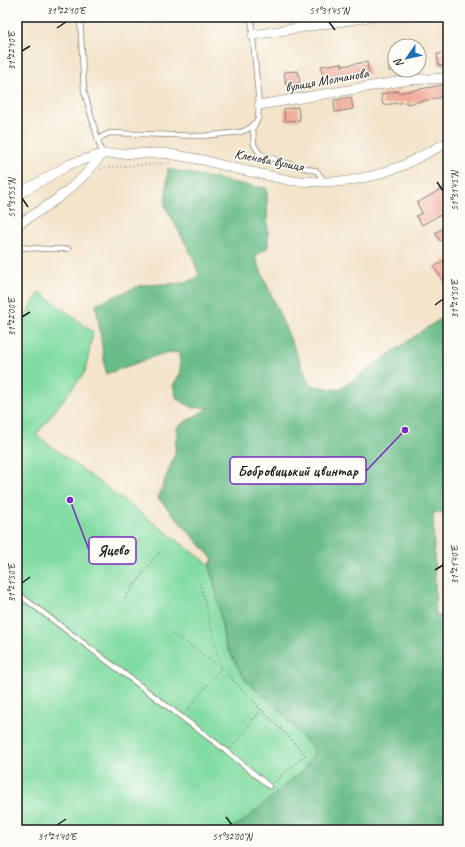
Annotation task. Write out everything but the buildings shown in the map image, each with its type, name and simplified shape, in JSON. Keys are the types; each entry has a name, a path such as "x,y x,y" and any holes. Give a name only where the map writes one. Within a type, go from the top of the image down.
{"street":[{"path":"253,35 369,17"},
{"name":"вулиця Молчанова","path":"259,105 408,80 448,78"},
{"name":"Кленова вулиця","path":"17,195 70,164 102,154 164,153 202,160 293,181 325,182 376,175 404,165 448,142"},
{"path":"17,225 47,207 83,177 102,154"}],"lane":[{"path":"80,17 84,91 102,154"},
{"path":"251,17 259,105 258,119 253,128 254,145 260,154 317,171 325,182"},
{"path":"98,140 110,133 203,136 241,132 250,128 258,119"},
{"path":"17,247 47,250 68,249"},
{"path":"17,593 228,752 269,786"}],"path":[{"path":"125,598 161,550"},
{"path":"200,583 221,667"},
{"path":"173,634 221,667 305,755 269,786"},
{"path":"182,717 221,667"},
{"path":"228,752 261,710"}],"green space":[{"path":"168,169 266,188 268,247 255,257 310,385 339,390 448,314 448,513 433,513 436,616 448,616 448,830 228,830 244,821 302,771 315,752 280,710 246,681 225,644 210,565 213,559 158,498 175,454 177,427 210,407 193,408 177,399 173,385 181,373 179,352 164,353 106,374 96,304 142,285 185,283 199,276 192,255 165,206"},
{"path":"40,292 93,332 85,372 36,435 210,565 225,644 246,681 280,710 315,752 302,771 244,821 228,830 17,830 17,325 19,325"}],"place":[{"name":"Бобровицький цвинтар","path":"405,430"},
{"name":"Яцево","path":"70,500"}]}
